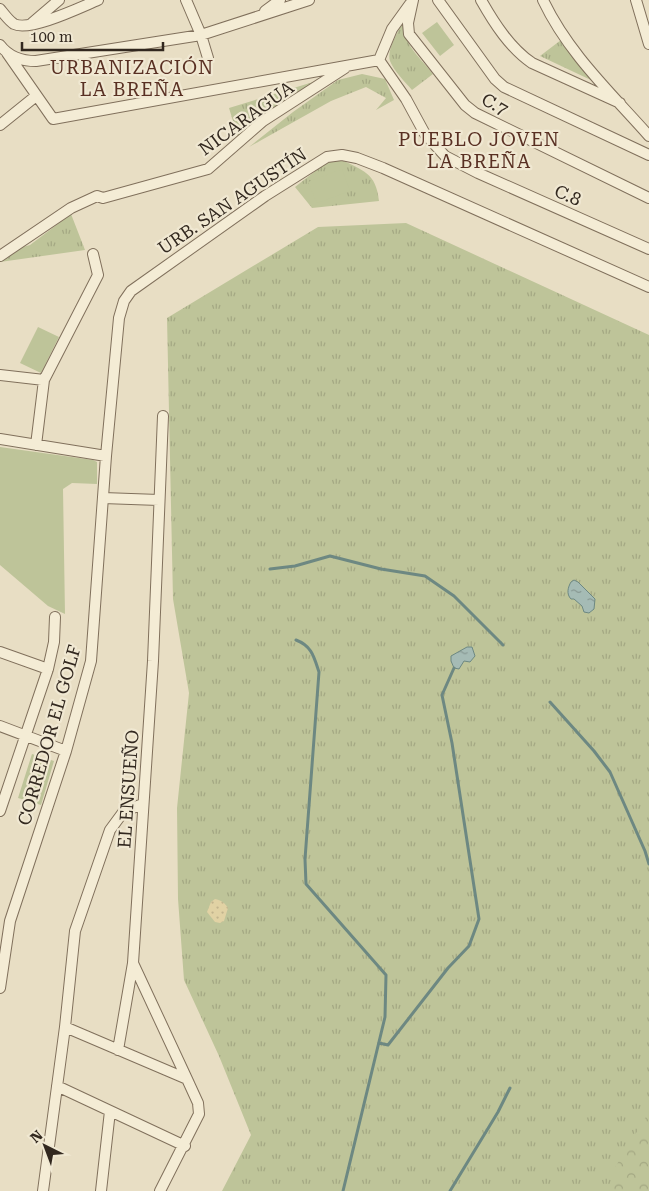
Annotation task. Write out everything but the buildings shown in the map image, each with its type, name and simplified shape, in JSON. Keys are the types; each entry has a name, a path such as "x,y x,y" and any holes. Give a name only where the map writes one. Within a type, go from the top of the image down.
{"street":[{"path":"29,26 59,0"},
{"path":"0,10 15,24 29,26 61,16 98,0"},
{"path":"186,0 201,35 208,58"},
{"path":"258,16 280,0"},
{"path":"3,49 20,59 36,61 201,35 309,0"},
{"path":"3,49 53,119 379,60 392,29 413,0"},
{"name":"C.7","path":"413,0 408,23 409,34 465,104 475,113 649,198"},
{"path":"438,0 495,79 504,87 649,155"},
{"path":"481,0 494,23 523,56 620,103"},
{"path":"543,0 550,15 587,68 649,136"},
{"path":"636,0 649,44"},
{"name":"C.8","path":"379,60 406,99 425,134 445,156 649,249"},
{"name":"NICARAGUA","path":"0,256 71,208 97,196 102,198 208,168 262,121 348,65"},
{"path":"0,125 36,96"},
{"name":"URB. SAN AGUSTÍN","path":"106,456 119,318 124,302 131,290 265,196 328,157 342,155 357,158 383,168 649,288"},
{"path":"36,445 44,380 98,275 93,254"},
{"path":"0,375 44,380"},
{"name":"EL ENSUEÑO","path":"160,1191 200,1114 198,1103 188,1079 133,963 153,662 162,416"},
{"path":"0,439 106,456"},
{"name":"CORREDOR EL GOLF","path":"0,988 2,954 10,921 66,750 91,661 106,456"},
{"path":"103,498 159,500"},
{"path":"0,811 48,669 54,642 55,617"},
{"path":"0,652 48,669"},
{"path":"0,726 66,750"},
{"path":"43,1191 65,1027 75,931 110,830 124,811 143,804"},
{"path":"118,1050 133,963"},
{"path":"65,1027 188,1079"},
{"path":"57,1086 185,1146"},
{"path":"101,1191 110,1111"}],"green space":[{"path":"404,20 405,35 408,43 433,74 412,90 394,69 389,56 394,40"},
{"path":"437,22 454,45 440,56 422,33"},
{"path":"561,40 593,81 540,56"},
{"path":"362,74 385,79 394,100 376,110 386,98 366,87 331,101 249,147 338,80"},
{"path":"326,78 239,141 229,108"},
{"path":"340,159 362,170 371,178 375,184 379,201 312,208 295,187 328,161"},
{"path":"342,169 350,191 317,203 308,182"},
{"path":"71,214 85,250 0,262 0,257 12,250 30,245"},
{"path":"406,223 649,335 649,1191 222,1191 251,1135 219,1056 184,980 178,899 177,808 189,693 173,599 167,318 318,227"},
{"path":"38,327 59,337 41,373 20,363"},
{"path":"0,447 97,462 97,484 72,483 63,489 65,614 48,606 0,565"},
{"path":"32,754 54,761 41,805 18,798"},
{"path":"649,1112 649,1191 611,1191 614,1169"}],"sand":[{"path":"215,899 223,902 228,908 224,921 220,923 215,922 207,912 211,902"}],"water":[{"path":"574,580 595,599 594,609 589,613 584,612 582,606 568,595 569,586"},
{"path":"467,647 472,647 475,656 470,662 464,661 459,669 454,668 451,656"}],"waterway":[{"path":"270,569 295,566 330,556 381,569 425,576 454,596 503,645"},
{"path":"296,640 306,645 309,649 319,672 305,859 306,884 386,975 385,1017 343,1191"},
{"path":"379,1043 388,1045 448,968 469,946 479,919 452,743 442,695 454,668"},
{"path":"550,702 594,751 610,772 649,864"},
{"path":"450,1191 498,1112 510,1088"}],"district":[{"name":"URBANIZACIÓN LA BREÑA","path":"132,78"},
{"name":"PUEBLO JOVEN LA BREÑA","path":"479,150"}]}
